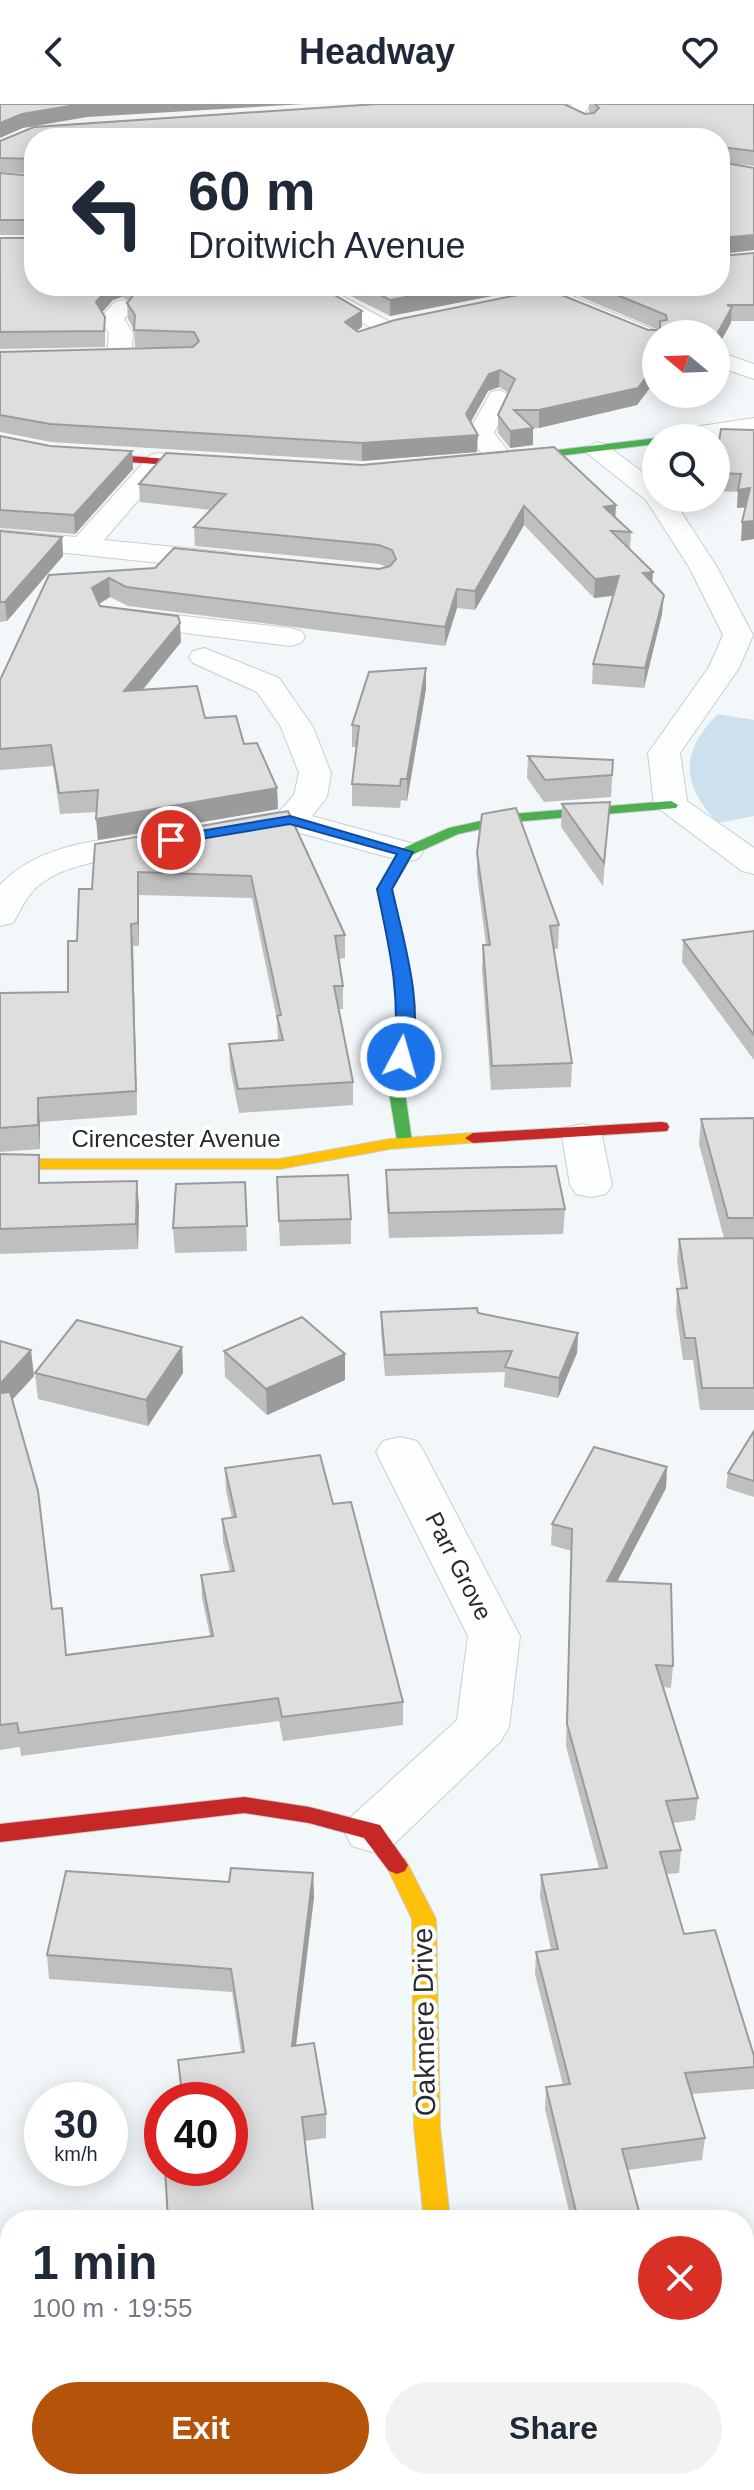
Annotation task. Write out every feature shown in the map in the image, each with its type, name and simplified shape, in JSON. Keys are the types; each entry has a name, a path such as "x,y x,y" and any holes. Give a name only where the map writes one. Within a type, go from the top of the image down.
{"street":[{"path":"327,296 387,327"},
{"path":"539,296 642,334"},
{"path":"119,357 121,333 112,318 123,307"},
{"path":"360,339 387,327 416,321"},
{"path":"89,358 145,357"},
{"path":"730,363 754,372"},
{"path":"500,397 481,433 491,461 642,443"},
{"path":"730,430 754,426"},
{"path":"0,442 51,453 246,468"},
{"path":"596,450 642,485"},
{"path":"84,545 159,461"},
{"path":"667,512 703,567 738,635 724,668 664,753 671,805"},
{"path":"0,538 249,564"},
{"path":"111,609 112,616 230,618 290,637"},
{"path":"204,657 268,685 297,727 315,773 310,797 290,820"},
{"path":"404,1142 396,1086 406,1028 404,983 385,889 406,852 454,831 512,818 671,805 754,864"},
{"path":"0,915 7,894 53,860 290,820 406,852"},
{"name":"Cirencester Avenue","path":"0,1164 80,1162 179,1167 285,1164 404,1142 582,1136 661,1127"},
{"path":"582,1136 591,1185"},
{"name":"Parr Grove","path":"372,1831 482,1727 494,1636 400,1452"},
{"path":"0,1833 244,1805 309,1815 372,1831"},
{"name":"Oakmere Drive","path":"372,1831 402,1872 424,1919 427,2127 436,2210"}],"shaded area":[{"path":"718,714 754,720 754,816 718,823 697,794 691,781 690,768 697,741"}],"building":[{"path":"0,104 81,104 22,114 0,123"},
{"path":"377,104 564,104 585,114 594,113 599,108 595,104 754,104 754,151 730,148 730,128 32,128"},
{"path":"24,131 24,159 0,158 0,141"},
{"path":"730,164 754,168 754,235 730,237"},
{"path":"0,173 24,175 24,220 0,220"},
{"path":"0,238 24,238 24,296 101,296 96,302 105,317 104,331 0,332"},
{"path":"754,253 754,305 727,305 732,307 725,320 667,320 666,315 619,296 730,296 730,255"},
{"path":"133,296 336,296 362,311 345,322 358,332 395,320 513,296 564,296 642,328 642,383 638,388 539,410 514,410 533,428 510,431 498,415 515,379 500,370 489,374 466,414 478,435 362,443 50,424 0,415 0,352 193,347 199,341 194,332 134,330 135,315 127,303"},
{"path":"382,296 411,296 390,300"},
{"path":"730,429 754,430 754,521 742,522 750,488 738,490 741,474 730,474"},
{"path":"0,436 50,446 132,451 74,515 0,510"},
{"path":"554,447 616,505 604,507 631,532 611,531 653,572 643,573 664,595 645,668 593,664 619,576 595,579 524,506 475,591 457,589 445,627 126,587 109,578 92,588 100,606 178,616 180,623 124,691 197,686 205,718 236,716 244,744 257,743 277,788 96,819 98,790 59,793 51,745 0,749 0,680 49,575 155,568 174,548 379,569 390,566 396,559 392,550 379,545 194,527 226,494 139,484 166,453 362,465"},
{"path":"0,531 62,537 5,602 0,602"},
{"path":"426,668 407,779 401,779 400,786 352,784 359,726 352,725 369,672"},
{"path":"528,756 613,760 612,775 545,780"},
{"path":"610,802 604,863 562,804"},
{"path":"516,808 559,925 550,926 572,1063 492,1066 483,945 490,945 477,853 482,814"},
{"path":"288,811 345,935 335,936 343,986 334,986 353,1082 238,1089 229,1044 283,1040 277,1016 281,1015 251,876 138,872 138,923 131,924 136,1091 38,1098 38,1125 0,1128 0,993 68,992 68,941 77,941 79,889 92,889 95,844"},
{"path":"754,931 754,1035 683,940"},
{"path":"754,1118 754,1218 728,1218 701,1119"},
{"path":"0,1154 39,1155 39,1183 137,1181 136,1224 0,1229"},
{"path":"556,1166 565,1209 389,1213 386,1170"},
{"path":"348,1175 351,1219 279,1221 277,1177"},
{"path":"245,1182 247,1226 173,1228 176,1184"},
{"path":"754,1238 754,1388 702,1388 695,1338 685,1338 677,1289 687,1288 679,1239"},
{"path":"477,1308 478,1313 578,1333 559,1378 505,1367 512,1351 385,1355 381,1312"},
{"path":"302,1317 345,1354 266,1389 224,1351"},
{"path":"77,1320 182,1347 146,1400 35,1373"},
{"path":"0,1341 31,1350 0,1384"},
{"path":"10,1392 38,1491 52,1609 62,1608 66,1655 213,1636 201,1575 234,1571 222,1519 236,1517 225,1468 320,1455 333,1504 351,1502 403,1702 282,1717 278,1698 19,1733 17,1723 0,1725 0,1393"},
{"path":"754,1431 754,1481 728,1473"},
{"path":"594,1447 667,1467 607,1581 671,1584 673,1666 656,1665 698,1798 666,1801 681,1850 660,1852 684,1934 715,1930 754,2056 754,2067 685,2073 705,2138 622,2149 639,2210 576,2210 546,2087 570,2084 536,1952 558,1949 541,1875 607,1868 567,1724 572,1529 552,1524"},
{"path":"231,1868 313,1873 292,2046 314,2043 326,2114 302,2117 313,2210 167,2210 166,2186 248,2186 248,2082 181,2082 178,2060 244,2052 231,1969 47,1955 66,1871 229,1882"}],"traffic: fast":[{"path":"500,460 642,443"},
{"path":"404,1142 396,1086 406,1028 404,983 385,889 406,852 454,831 512,818 671,805"}],"traffic: slow":[{"path":"0,1164 280,1164 390,1144 473,1138"},
{"path":"397,1865 424,1919 427,2127 436,2210"}],"traffic: jam":[{"path":"0,442 51,453 220,466"},
{"path":"473,1138 661,1127"},
{"path":"0,1833 244,1805 309,1815 372,1831 397,1865"}],"route":[{"path":"171,840 290,820 406,852 385,889 404,983 406,1028 401,1057"}]}
